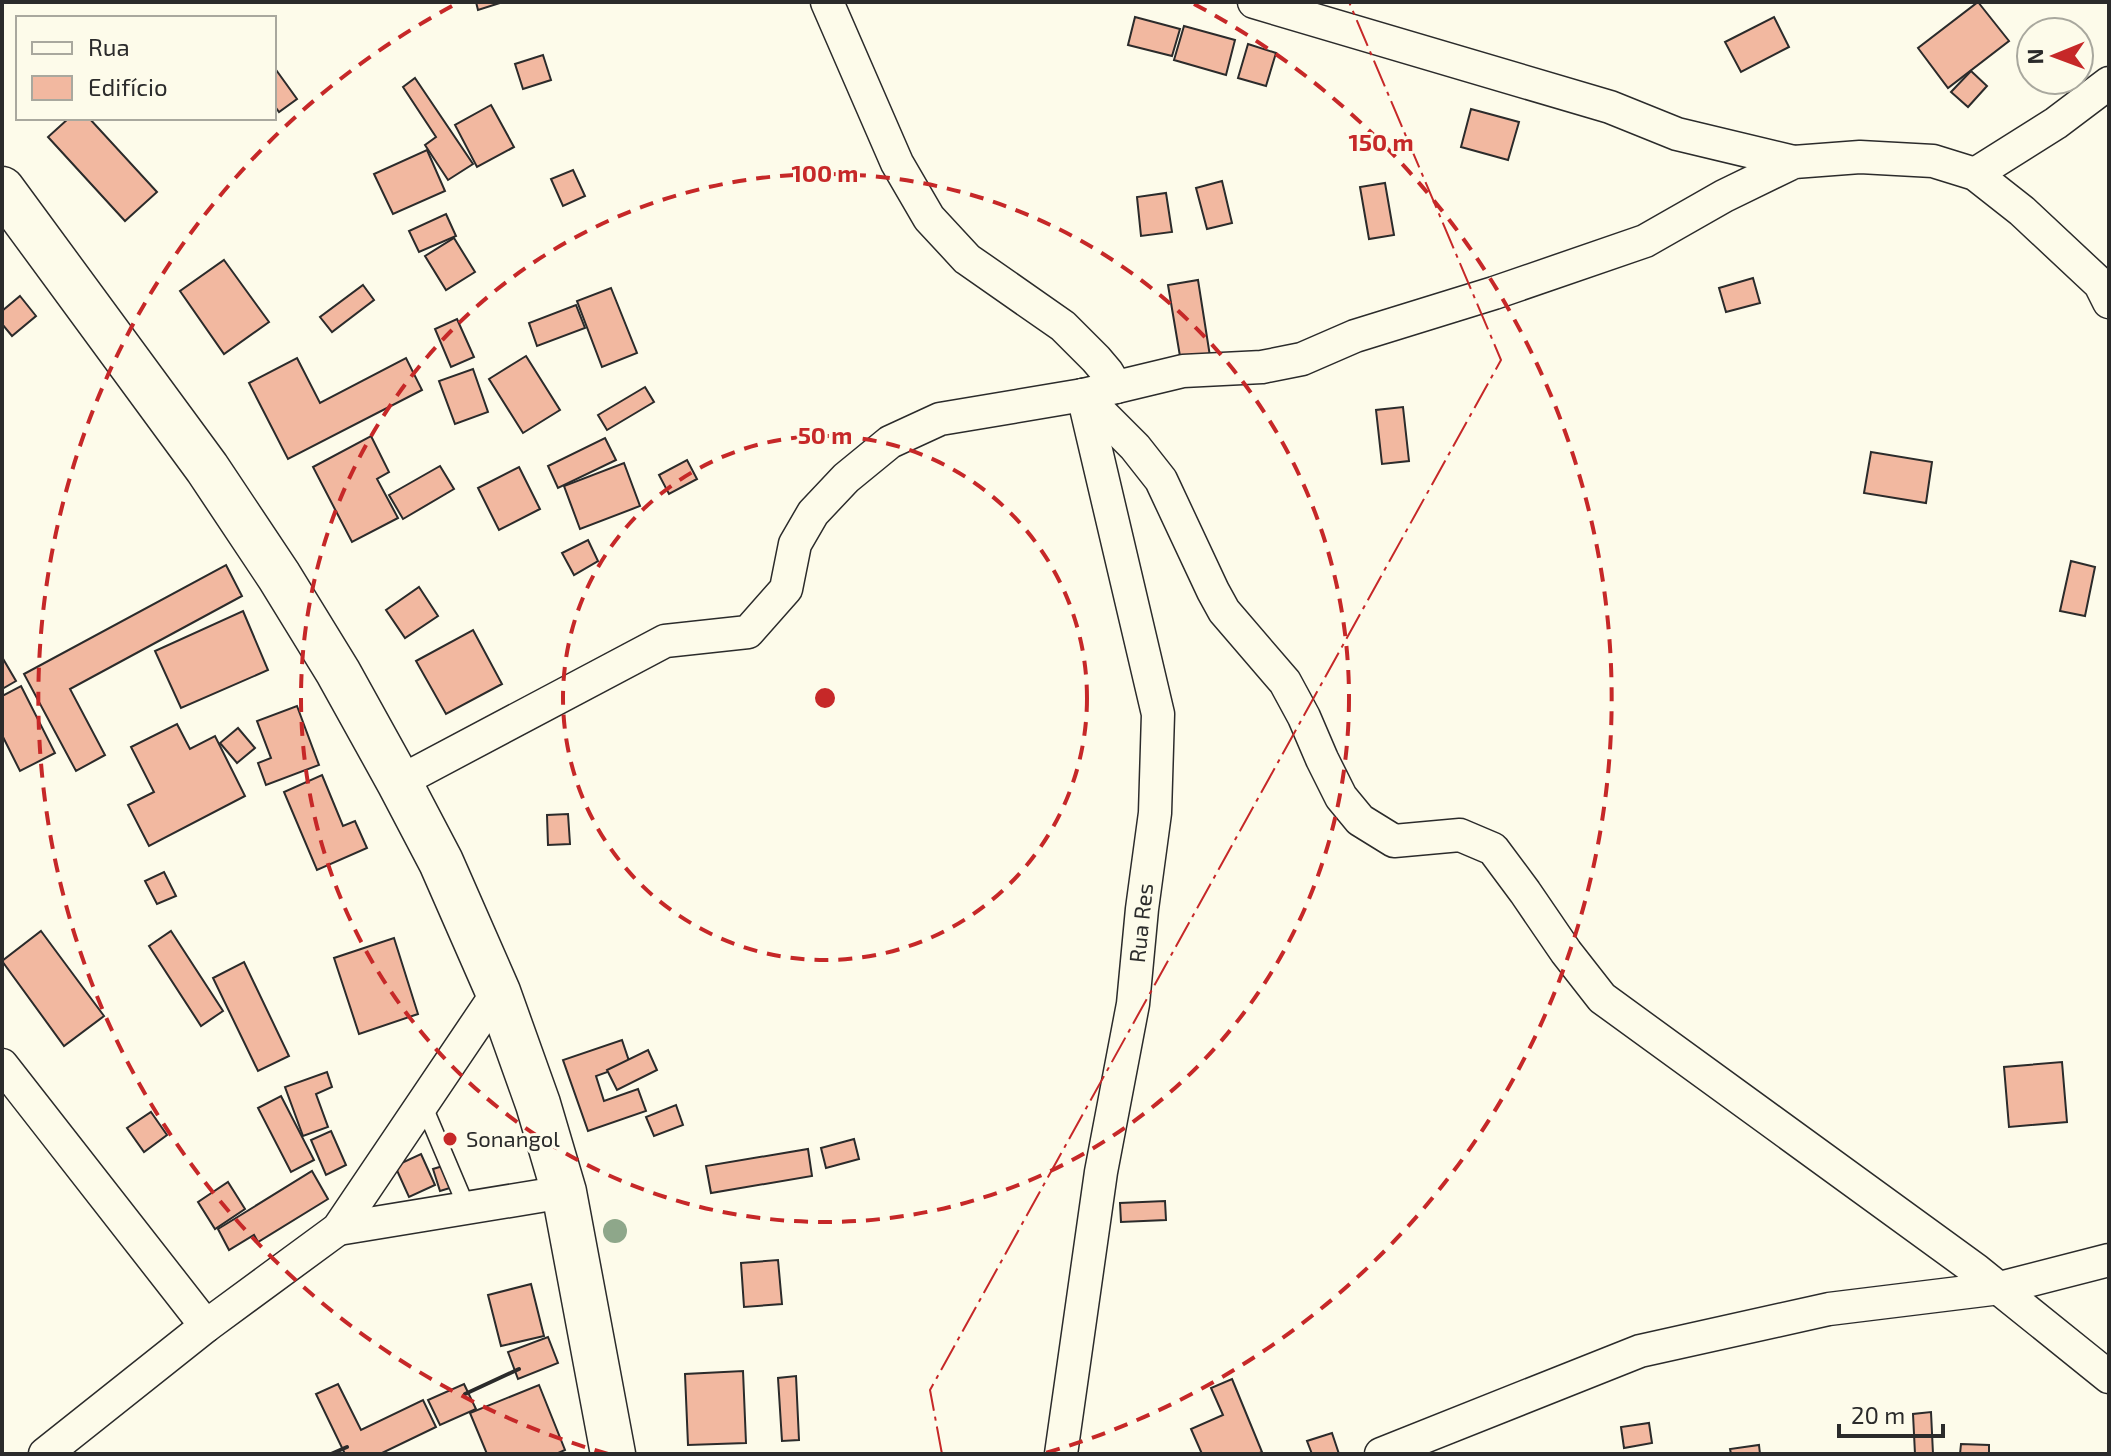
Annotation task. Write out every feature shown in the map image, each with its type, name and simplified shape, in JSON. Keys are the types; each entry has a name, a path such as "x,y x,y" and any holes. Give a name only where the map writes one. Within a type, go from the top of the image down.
{"main road":[{"path":"2,189 207,468 287,588 338,672 441,862 498,992 538,1104 564,1192 613,1454"}],"street":[{"path":"827,2 897,163 929,218 967,259 1063,326 1096,359 1116,387"},
{"path":"1254,2 1610,107 1677,134 1794,162 1860,157 1919,160 1933,161 1975,174 2022,211 2100,284 2109,302"},
{"path":"1975,174 2056,123 2109,83"},
{"path":"399,782 665,641 748,632 786,589 795,544 813,513 846,478 890,442 940,419 1083,395 1183,371 1262,367 1302,359 1355,336 1494,293 1645,241 1724,196 1794,162"},
{"path":"1083,395 1135,447 1161,480 1224,611 1285,682 1341,797 1360,820 1394,841 1460,835 1493,849 1602,998 2000,1288 2109,1377"},
{"name":"Rua Res","path":"1061,1454 1101,1172 1133,1004 1155,813 1158,714 1083,395"},
{"path":"45,1454 206,1326 338,1229 498,992"},
{"path":"2,1065 206,1326"},
{"path":"338,1229 564,1192"},
{"path":"1381,1454 1640,1351 1829,1309 2000,1288 2109,1260"}],"lane":[{"path":"423,1104 467,1208"}],"building":[{"path":"476,2 503,2 478,10"},
{"path":"1978,2 2009,41 1948,88 1918,48"},
{"path":"1135,17 1180,29 1172,56 1128,45"},
{"path":"1774,17 1789,47 1741,72 1725,42"},
{"path":"1184,26 1235,40 1226,75 1174,60"},
{"path":"1248,44 1276,53 1266,86 1238,78"},
{"path":"543,55 551,80 523,89 515,64"},
{"path":"276,70 297,99 279,112 276,108"},
{"path":"1971,71 1987,86 1968,107 1951,92"},
{"path":"415,78 473,164 448,180 425,145 436,137 403,87"},
{"path":"491,105 514,147 477,167 455,125"},
{"path":"1471,109 1519,122 1508,160 1461,147"},
{"path":"67,120 91,120 157,192 125,221 48,137"},
{"path":"427,150 445,191 393,214 374,174"},
{"path":"573,170 585,196 563,206 551,179"},
{"path":"1222,181 1232,223 1207,229 1196,188"},
{"path":"1385,183 1394,235 1369,239 1360,187"},
{"path":"1166,193 1172,232 1141,236 1137,197"},
{"path":"446,214 456,236 419,252 409,231"},
{"path":"454,238 475,272 446,290 425,256"},
{"path":"224,260 269,322 224,354 180,291"},
{"path":"1753,278 1760,303 1726,312 1719,288"},
{"path":"1198,280 1212,369 1183,374 1168,285"},
{"path":"363,285 374,300 332,332 320,317"},
{"path":"611,288 637,353 602,367 577,301"},
{"path":"20,296 36,316 12,336 2,324 2,311"},
{"path":"576,305 585,328 537,346 529,323"},
{"path":"457,319 474,357 451,367 435,329"},
{"path":"526,356 560,410 523,433 489,379"},
{"path":"297,358 320,403 406,358 422,390 288,459 249,383"},
{"path":"473,369 488,412 455,424 439,381"},
{"path":"645,387 654,402 607,430 598,415"},
{"path":"1403,407 1409,461 1382,464 1376,410"},
{"path":"371,436 389,472 377,479 398,518 352,542 313,467"},
{"path":"605,438 616,460 558,488 548,466"},
{"path":"1871,452 1932,462 1926,503 1864,493"},
{"path":"687,460 697,479 669,494 659,475"},
{"path":"624,463 640,506 580,529 564,486"},
{"path":"440,466 454,489 403,519 389,495"},
{"path":"519,467 540,509 499,530 478,488"},
{"path":"588,540 598,561 574,575 562,553"},
{"path":"2071,561 2095,567 2085,616 2060,611"},
{"path":"226,565 242,596 70,689 105,755 76,771 24,674"},
{"path":"419,587 438,616 405,638 386,610"},
{"path":"243,611 268,670 181,708 155,651"},
{"path":"473,630 502,684 446,714 416,661"},
{"path":"2,657 16,681 2,689"},
{"path":"21,686 55,753 20,771 2,735 2,696"},
{"path":"297,706 319,765 266,785 258,763 271,758 257,721"},
{"path":"177,724 190,749 215,736 245,796 149,846 128,805 154,792 131,747"},
{"path":"238,728 255,748 237,763 220,743"},
{"path":"322,775 343,826 355,821 367,848 317,870 284,792"},
{"path":"568,814 570,844 548,845 547,815"},
{"path":"164,872 176,896 157,904 145,881"},
{"path":"41,931 104,1016 64,1046 2,961"},
{"path":"171,931 223,1011 201,1026 149,946"},
{"path":"394,938 418,1014 359,1034 334,958"},
{"path":"244,962 289,1056 258,1071 213,978"},
{"path":"622,1040 630,1064 596,1076 604,1101 638,1089 646,1111 588,1131 563,1060"},
{"path":"648,1050 657,1070 617,1090 607,1070"},
{"path":"2062,1062 2067,1122 2009,1127 2004,1067"},
{"path":"327,1072 332,1087 316,1094 328,1127 303,1136 285,1087"},
{"path":"281,1096 314,1160 291,1172 258,1108"},
{"path":"676,1105 683,1125 654,1136 646,1117"},
{"path":"151,1112 167,1135 144,1152 127,1128"},
{"path":"331,1131 346,1165 326,1175 311,1140"},
{"path":"854,1139 859,1159 826,1168 821,1148"},
{"path":"808,1149 812,1176 711,1193 706,1166"},
{"path":"421,1154 435,1185 409,1197 395,1166"},
{"path":"456,1162 463,1184 440,1191 433,1169"},
{"path":"312,1171 328,1199 258,1242 254,1235 229,1250 218,1229"},
{"path":"228,1182 245,1209 215,1229 198,1202"},
{"path":"1165,1201 1166,1220 1121,1222 1120,1203"},
{"path":"778,1260 782,1304 744,1307 741,1263"},
{"path":"531,1284 544,1336 501,1346 488,1295"},
{"path":"548,1337 558,1363 518,1379 508,1352"},
{"path":"743,1371 746,1443 688,1445 685,1374"},
{"path":"796,1376 799,1440 782,1441 778,1378"},
{"path":"1232,1379 1262,1452 1202,1454 1191,1429 1223,1415 1211,1388"},
{"path":"338,1384 361,1430 423,1400 436,1427 380,1454 345,1454 316,1394"},
{"path":"464,1384 476,1409 440,1425 428,1400"},
{"path":"539,1385 565,1450 556,1454 487,1454 470,1413"},
{"path":"1931,1412 1933,1454 1915,1454 1913,1414"},
{"path":"1649,1423 1652,1443 1624,1448 1621,1427"},
{"path":"1332,1433 1339,1454 1312,1454 1307,1441"},
{"path":"1961,1444 1989,1445 1989,1454 1960,1454"},
{"path":"1759,1445 1760,1454 1731,1454 1730,1449"}],"wall":[{"path":"465,1394 519,1369"},
{"path":"331,1454 347,1447"}],"power":[{"path":"942,1454 930,1390 1501,360 1349,2"}],"place":[{"name":"Sonangol","path":"450,1139"}]}
